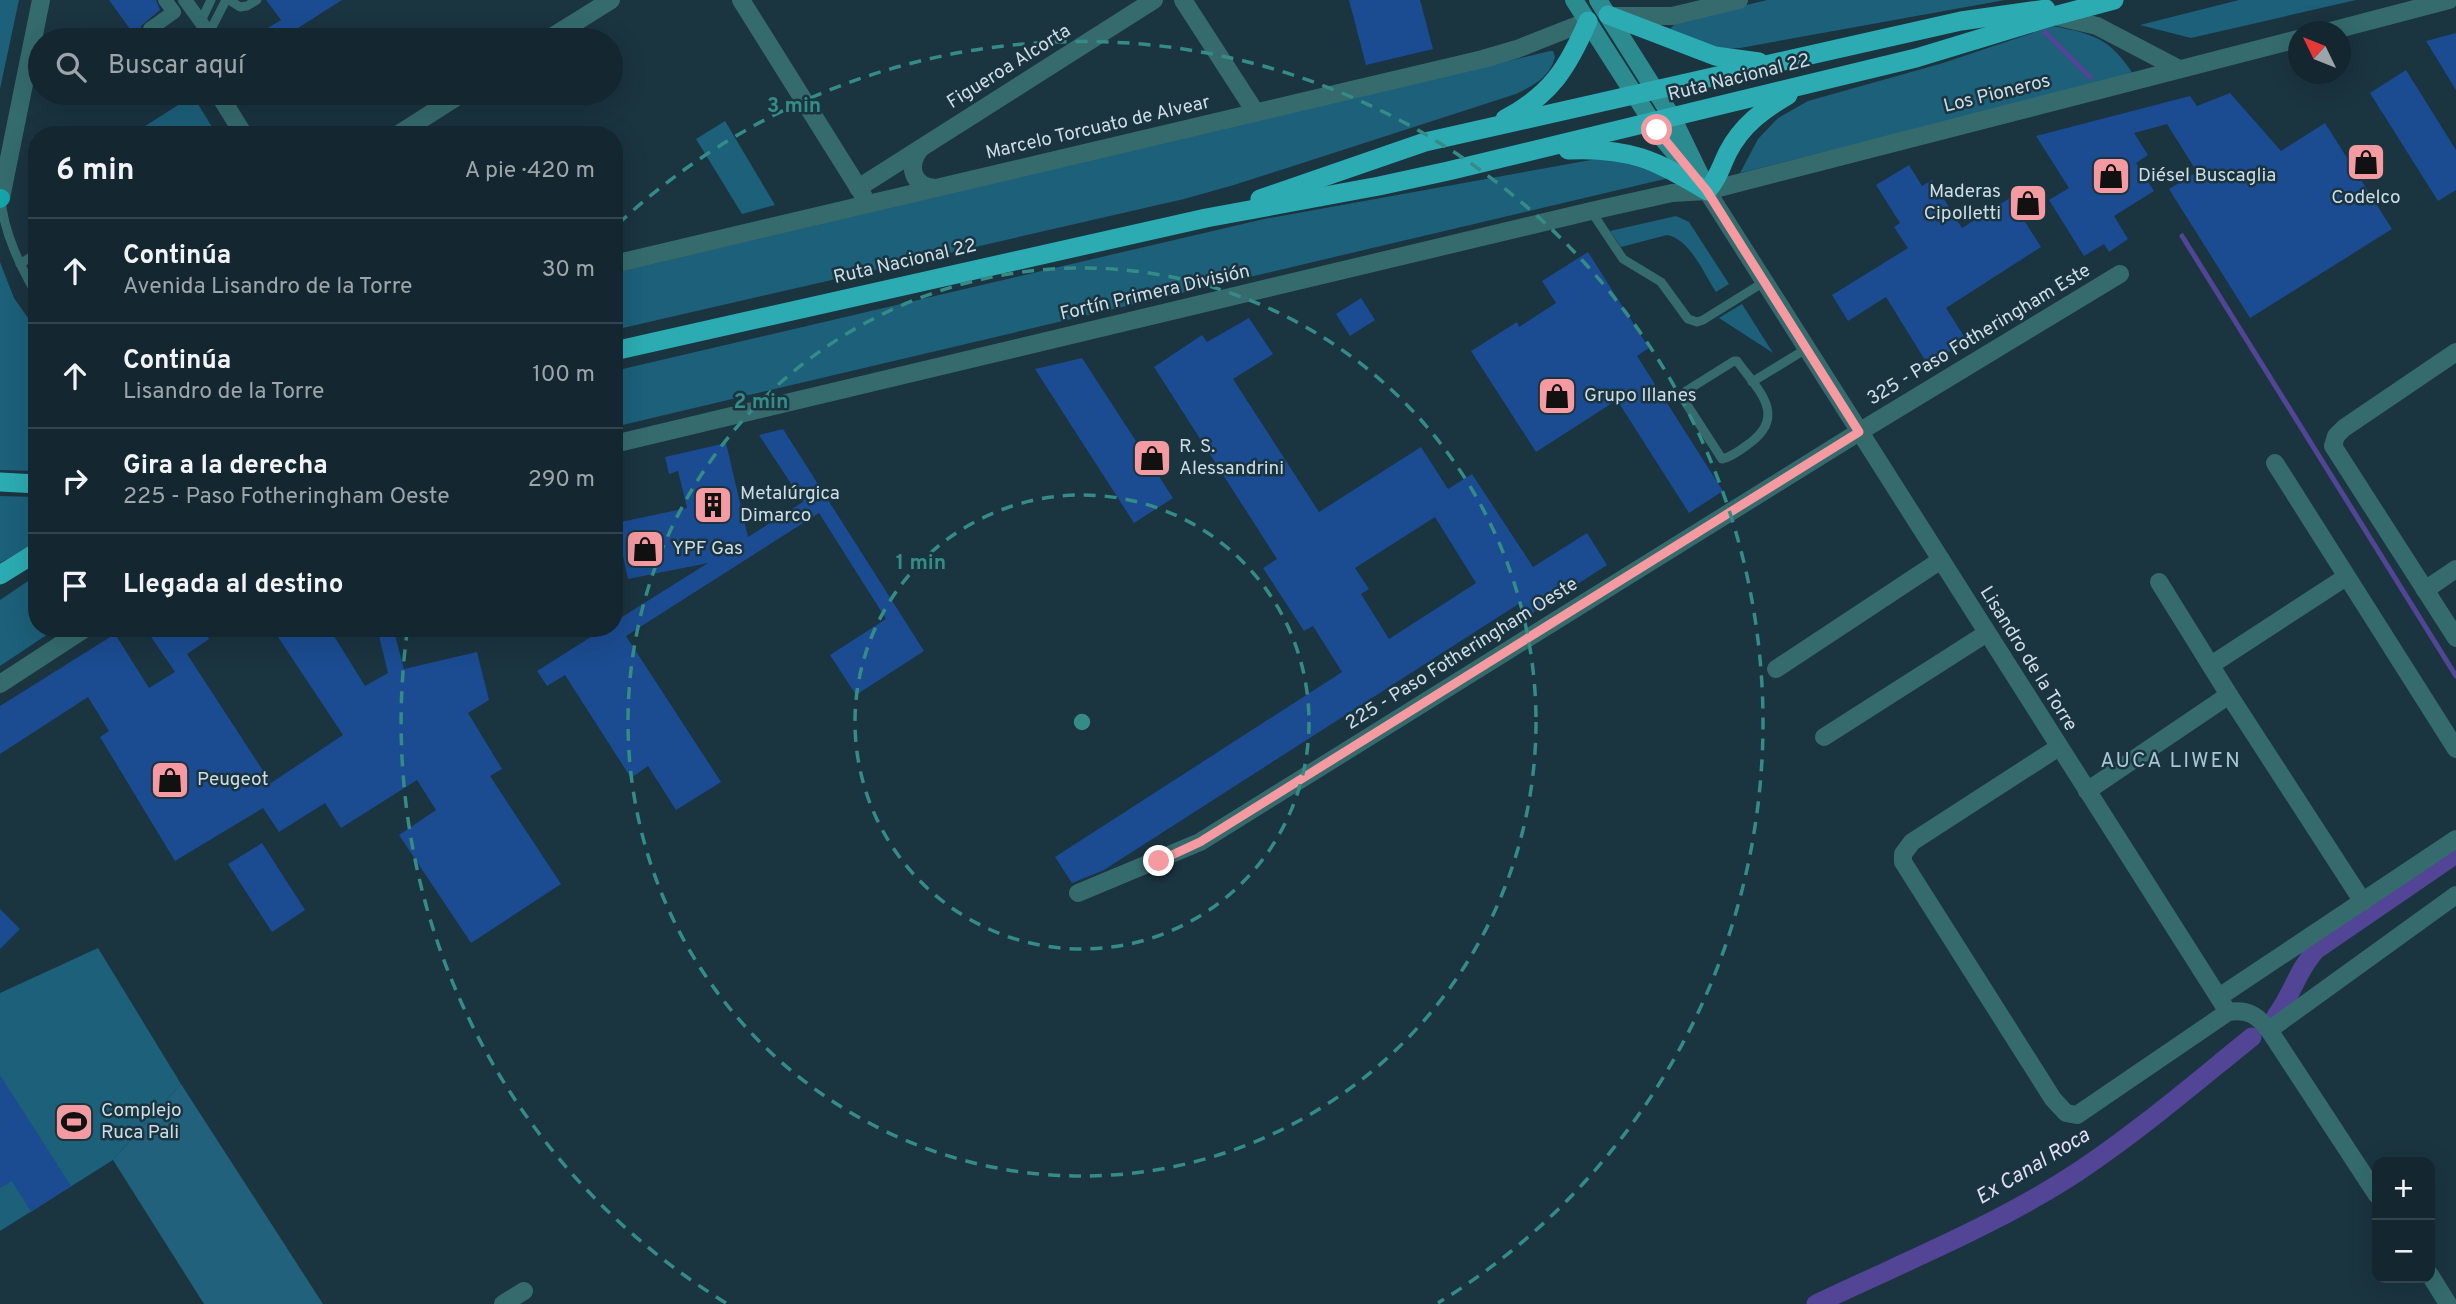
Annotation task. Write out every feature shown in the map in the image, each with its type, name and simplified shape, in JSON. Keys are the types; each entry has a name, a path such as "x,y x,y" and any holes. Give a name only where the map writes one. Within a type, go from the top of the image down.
{"highway":[{"name":"Ruta Nacional 22","path":"1206,218 1401,149 1487,128 1961,21 2102,0"},
{"name":"Ruta Nacional 22","path":"623,349 1206,218 1400,182 1525,153 1936,53 2114,0"},
{"path":"1603,8 1715,56 1732,60 1784,62"},
{"path":"1487,128 1517,113 1550,87 1572,57 1588,21"},
{"path":"1525,153 1611,150 1633,154 1654,161 1707,191 1747,124 1759,113 1803,86"},
{"path":"0,482 28,484"},
{"path":"0,575 28,558"}],"main road":[{"path":"1574,0 1669,147 1707,191"},
{"path":"1603,8 1672,117 1707,191"}],"street":[{"path":"35,28 41,0"},
{"path":"151,28 174,12 165,0"},
{"path":"566,28 611,0"},
{"path":"741,0 869,204"},
{"name":"Figueroa Alcorta","path":"859,188 1154,0"},
{"path":"1183,0 1256,113"},
{"path":"1603,8 1672,16 1738,0"},
{"path":"2351,26 2449,0"},
{"path":"2054,16 2097,26 2179,69"},
{"name":"Marcelo Torcuato de Alvear","path":"623,262 1493,56 1588,21"},
{"name":"Los Pioneros","path":"1707,191 2288,42"},
{"path":"1,199 28,65"},
{"path":"226,105 239,126"},
{"path":"411,126 444,105"},
{"path":"922,148 914,158 913,175 921,185 935,188"},
{"name":"Fortín Primera División","path":"623,442 1591,211 1672,193 1707,191"},
{"name":"Lisandro de la Torre","path":"1707,191 2223,1004"},
{"name":"325 - Paso Fotheringham Este","path":"1859,432 2120,274"},
{"path":"2456,352 2344,428 2336,436 2333,446 2456,638"},
{"name":"225 - Paso Fotheringham Oeste","path":"1078,893 1200,842 1859,432"},
{"path":"2275,463 2456,750"},
{"path":"1776,669 1941,561"},
{"path":"2425,590 2456,569"},
{"path":"2211,664 2346,576"},
{"path":"2159,582 2228,695 2363,902"},
{"path":"1824,737 1987,633"},
{"path":"0,684 72,637"},
{"path":"2087,791 2228,695"},
{"path":"2059,747 1912,842 1903,854 1903,862 2053,1100 2066,1113 2077,1115 2363,902 2456,839"},
{"path":"2269,1030 2456,895"},
{"path":"2223,1004 2249,1011 2269,1030 2372,1187"},
{"path":"2435,1283 2448,1304"},
{"path":"503,1304 524,1291"}],"lane":[{"path":"200,17 212,0"},
{"path":"200,17 227,0 240,7 257,0"},
{"path":"1,199 4,217 28,279"},
{"path":"1591,211 1623,259 1661,282 1684,315 1692,321 1703,320 1764,282"},
{"path":"20,264 28,259"},
{"path":"1752,382 1806,349"},
{"path":"1734,361 1737,361 1752,382 1768,406 1769,417 1766,425 1748,445 1722,459 1682,399 1683,394 1734,361"}],"shaded area":[{"path":"0,0 19,0 0,89"},
{"path":"1767,0 2005,0 1740,48 1718,49 1670,29 1677,22"},
{"path":"2239,0 2356,0 2191,38 2140,25"},
{"path":"2053,26 2090,35 2108,45 2133,74 1740,173 1758,139 1778,118 1808,101 1943,63"},
{"path":"1550,51 1553,51 1555,57 1545,75 1516,94 1234,185 1184,199 623,328 623,271"},
{"path":"178,105 199,105 211,126 145,126"},
{"path":"725,121 775,205 742,214 696,139"},
{"path":"1602,158 1618,159 1669,178 623,425 623,369 1264,219"},
{"path":"1676,216 1689,222 1729,284 1716,292 1689,250 1675,238 1667,235 1621,247 1610,231"},
{"path":"0,262 14,298 28,318 28,471 0,470"},
{"path":"1742,304 1773,353 1719,318"},
{"path":"0,496 28,497 28,547 0,563"},
{"path":"28,581 28,637 44,637 0,666 0,600"},
{"name":"Complejo Ruca Pali","path":"98,948 181,1084 113,1160 0,1231 0,993"},
{"path":"181,1084 323,1304 204,1304 113,1160"}],"building":[{"path":"109,0 156,0 160,10 141,28 129,28"},
{"path":"266,0 342,0 298,28 268,28 281,20"},
{"path":"1349,0 1420,0 1433,49 1366,65"},
{"path":"2456,33 2456,90 2426,41"},
{"path":"2406,70 2456,150 2456,190 2438,201 2370,93"},
{"path":"2230,93 2281,151 2325,123 2392,229 2250,318 2169,189 2197,172 2167,124 2134,133 2148,155 2136,163 2154,191 2114,216 2128,239 2109,252 2104,244 2084,256 2049,200 2069,188 2036,136 2190,96 2197,106"},
{"path":"1909,165 1922,186 1932,180 1962,228 2010,198 2041,247 1946,308 1967,341 1928,365 1886,297 1848,321 1832,295 1908,248 1894,227 1900,223 1876,185"},
{"path":"1588,252 1649,348 1637,356 1723,491 1689,513 1617,400 1536,452 1471,351 1517,322 1519,327 1556,303 1542,281"},
{"path":"1361,298 1375,320 1350,336 1336,314"},
{"path":"1249,318 1273,354 1233,379 1319,512 1421,447 1448,489 1472,474 1533,567 1587,533 1607,565 1528,616 1520,603 1104,870 1072,883 1055,857 1342,672 1313,626 1304,631 1263,568 1277,559 1154,367 1202,335 1207,342","holes":["1435,517 1476,583 1389,639 1361,594 1369,589 1355,568"]},
{"path":"1082,358 1173,498 1134,523 1035,369"},
{"path":"783,429 924,651 856,695 830,655 886,619 819,513 626,636 721,782 676,810 648,766 631,778 565,675 547,686 537,671 591,637 623,637 623,616 708,563 628,579 623,556 623,522 687,508 678,471 669,474 665,457 726,443 748,537 803,502 759,435"},
{"path":"110,637 117,637 149,688 175,672 151,637 208,637 209,639 187,654 271,783 343,735 278,637 335,637 365,686 388,673 379,637 395,637 404,669 477,652 489,700 468,713 502,769 490,776 561,884 471,943 399,835 436,810 417,780 341,828 325,803 279,832 263,808 175,861 100,737 109,731 88,697 0,754 0,706"},
{"path":"262,843 305,910 272,932 228,864"},
{"path":"0,909 20,929 0,949"},
{"path":"0,1075 71,1186 31,1212 12,1181 0,1188"}],"waterway":[{"path":"2045,32 2090,77"},
{"path":"2182,236 2456,676"},
{"name":"Ex Canal Roca","path":"2276,1016 2304,965 2316,950 2456,854"},
{"name":"Ex Canal Roca","path":"1816,1304 1950,1242 2048,1190 2123,1140 2252,1037"}],"place":[{"name":"Codelco","path":"2366,162"},
{"name":"Diésel Buscaglia","path":"2111,176"},
{"name":"Maderas Cipolletti","path":"2028,203"},
{"name":"Grupo Illanes","path":"1557,396"},
{"name":"R. S. Alessandrini","path":"1152,458"},
{"name":"Metalúrgica Dimarco","path":"713,505"},
{"name":"YPF Gas","path":"645,549"},
{"name":"Peugeot","path":"170,780"},
{"name":"Complejo Ruca Pali","path":"74,1122"}],"district":[{"name":"AUCA LIWEN","path":"2171,761"}],"route":[{"path":"1159,861 1200,842 1859,432 1707,191 1657,130"}]}
